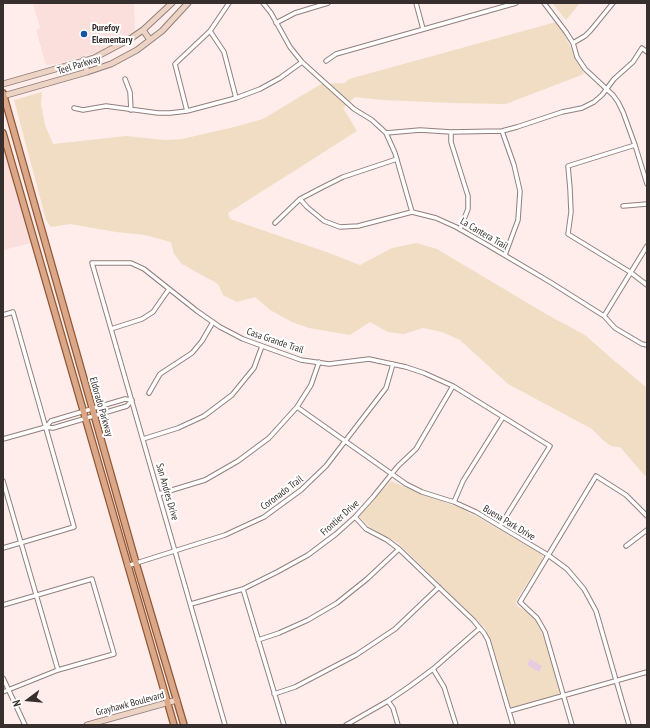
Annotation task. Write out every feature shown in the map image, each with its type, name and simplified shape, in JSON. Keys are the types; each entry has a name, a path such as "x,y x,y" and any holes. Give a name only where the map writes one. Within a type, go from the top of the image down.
{"main road":[{"name":"Teel Parkway","path":"3,84 100,55 130,39 143,30 172,3"},
{"name":"Teel Parkway","path":"3,95 112,64 137,50 168,26 188,3"},
{"path":"143,30 150,40"},
{"path":"84,60 87,72"},
{"name":"Eldorado Parkway","path":"3,95 136,563 184,725"},
{"name":"Eldorado Parkway","path":"3,133 174,725"},
{"path":"22,199 32,196"},
{"name":"Grayhawk Boulevard","path":"87,725 177,700"}],"street":[{"path":"187,111 175,64 210,31 229,3"},
{"path":"263,3 290,47 302,62 354,109 375,123 386,133 397,159 412,212"},
{"path":"276,23 295,13 328,3"},
{"path":"416,3 423,30"},
{"path":"326,61 336,54 516,3"},
{"path":"544,3 573,43 577,57 585,69 618,102 635,145 647,184"},
{"path":"573,43 585,36 613,3"},
{"path":"210,31 224,52 236,98"},
{"path":"386,133 420,130 452,132 502,131 562,112 582,108 594,102 602,95 614,79 633,62 642,48 647,52"},
{"path":"74,108 83,110 106,106 131,110 170,113 187,111 236,98 266,86 302,62"},
{"path":"125,79 130,92 131,110"},
{"path":"502,131 514,165 520,191 518,220 505,255"},
{"path":"452,132 453,147 468,196 468,209 460,230"},
{"path":"635,145 568,166 571,212 568,234 630,272 647,285"},
{"path":"275,222 300,199 343,177 397,159"},
{"name":"La Cantera Trail","path":"300,199 324,221 340,227 358,226 412,212 436,218 505,255 604,316 615,328 642,344 647,345"},
{"path":"623,206 647,204"},
{"path":"604,316 647,246"},
{"name":"Casa Grande Trail","path":"92,263 131,263 144,269 213,322 243,339 301,360 329,364 369,359 393,364 424,374 453,386 550,446 500,526"},
{"name":"San Andres Drive","path":"92,263 225,725"},
{"path":"111,329 142,319 153,312 169,289"},
{"path":"3,315 13,312 74,527 3,548"},
{"path":"148,393 160,374 192,354 202,341 213,322"},
{"path":"143,439 178,428 204,416 232,395 254,368 262,346"},
{"path":"159,494 205,480 238,462 269,438 297,407 311,385 319,362"},
{"name":"Coronado Trail","path":"127,566 225,535 264,517 301,490 326,466 386,388 393,364"},
{"name":"Frontier Drive","path":"191,604 243,589 308,554 336,534 355,517 416,449 453,386"},
{"path":"46,427 51,421 92,408 125,399 132,400"},
{"path":"3,439 46,427 53,428 95,416 127,406 132,400"},
{"name":"Buena Park Drive","path":"297,407 406,484 422,492 454,502 476,512 567,569 576,578 591,600 596,611 629,725"},
{"path":"454,502 463,481 503,417"},
{"path":"572,725 545,632 537,618 520,602 596,476 626,495 647,516"},
{"path":"3,481 58,670"},
{"path":"355,517 366,529 387,540 399,549 480,628 488,640 513,725"},
{"path":"626,546 647,530"},
{"path":"258,640 280,633 308,620 337,603 367,580 399,549"},
{"path":"3,605 92,579 114,654 58,670 3,692"},
{"path":"274,694 295,688 356,655 395,629 439,587"},
{"path":"243,589 284,725"},
{"path":"346,725 388,701 433,669 480,628"},
{"path":"433,669 444,687 456,725"},
{"path":"509,711 647,672"},
{"path":"3,678 25,725"},
{"path":"388,701 398,725"}],"shaded area":[{"name":"Purefoy Elementary","path":"33,3 134,3 135,30 127,38 98,52 58,64 46,65 36,30 40,28"},
{"path":"580,3 566,20 553,4"},
{"path":"556,22 563,32 584,74 506,104 382,100 355,97 343,108 357,131 228,213 230,219 360,265 392,248 416,243 437,249 546,314 585,335 647,388 647,476 644,475 620,447 611,446 592,429 508,384 460,340 442,332 423,328 404,334 388,332 370,322 350,335 309,328 292,322 270,310 255,297 237,302 223,295 218,284 182,264 174,254 171,242 145,235 116,232 70,224 51,227 46,220 14,100 42,92 41,104 45,125 53,144 126,136 165,140 182,139 263,119 321,84 345,83 349,79"},
{"path":"3,146 31,243 3,250"},
{"path":"391,481 421,494 458,507 543,556 516,603 518,607 525,610 534,618 545,639 560,692 558,695 513,708 510,706 491,640 485,628 398,543 371,528 361,519 359,516 361,513"},
{"path":"530,659 542,666 539,672 527,665"}],"place":[{"name":"Purefoy Elementary","path":"84,34"}]}
